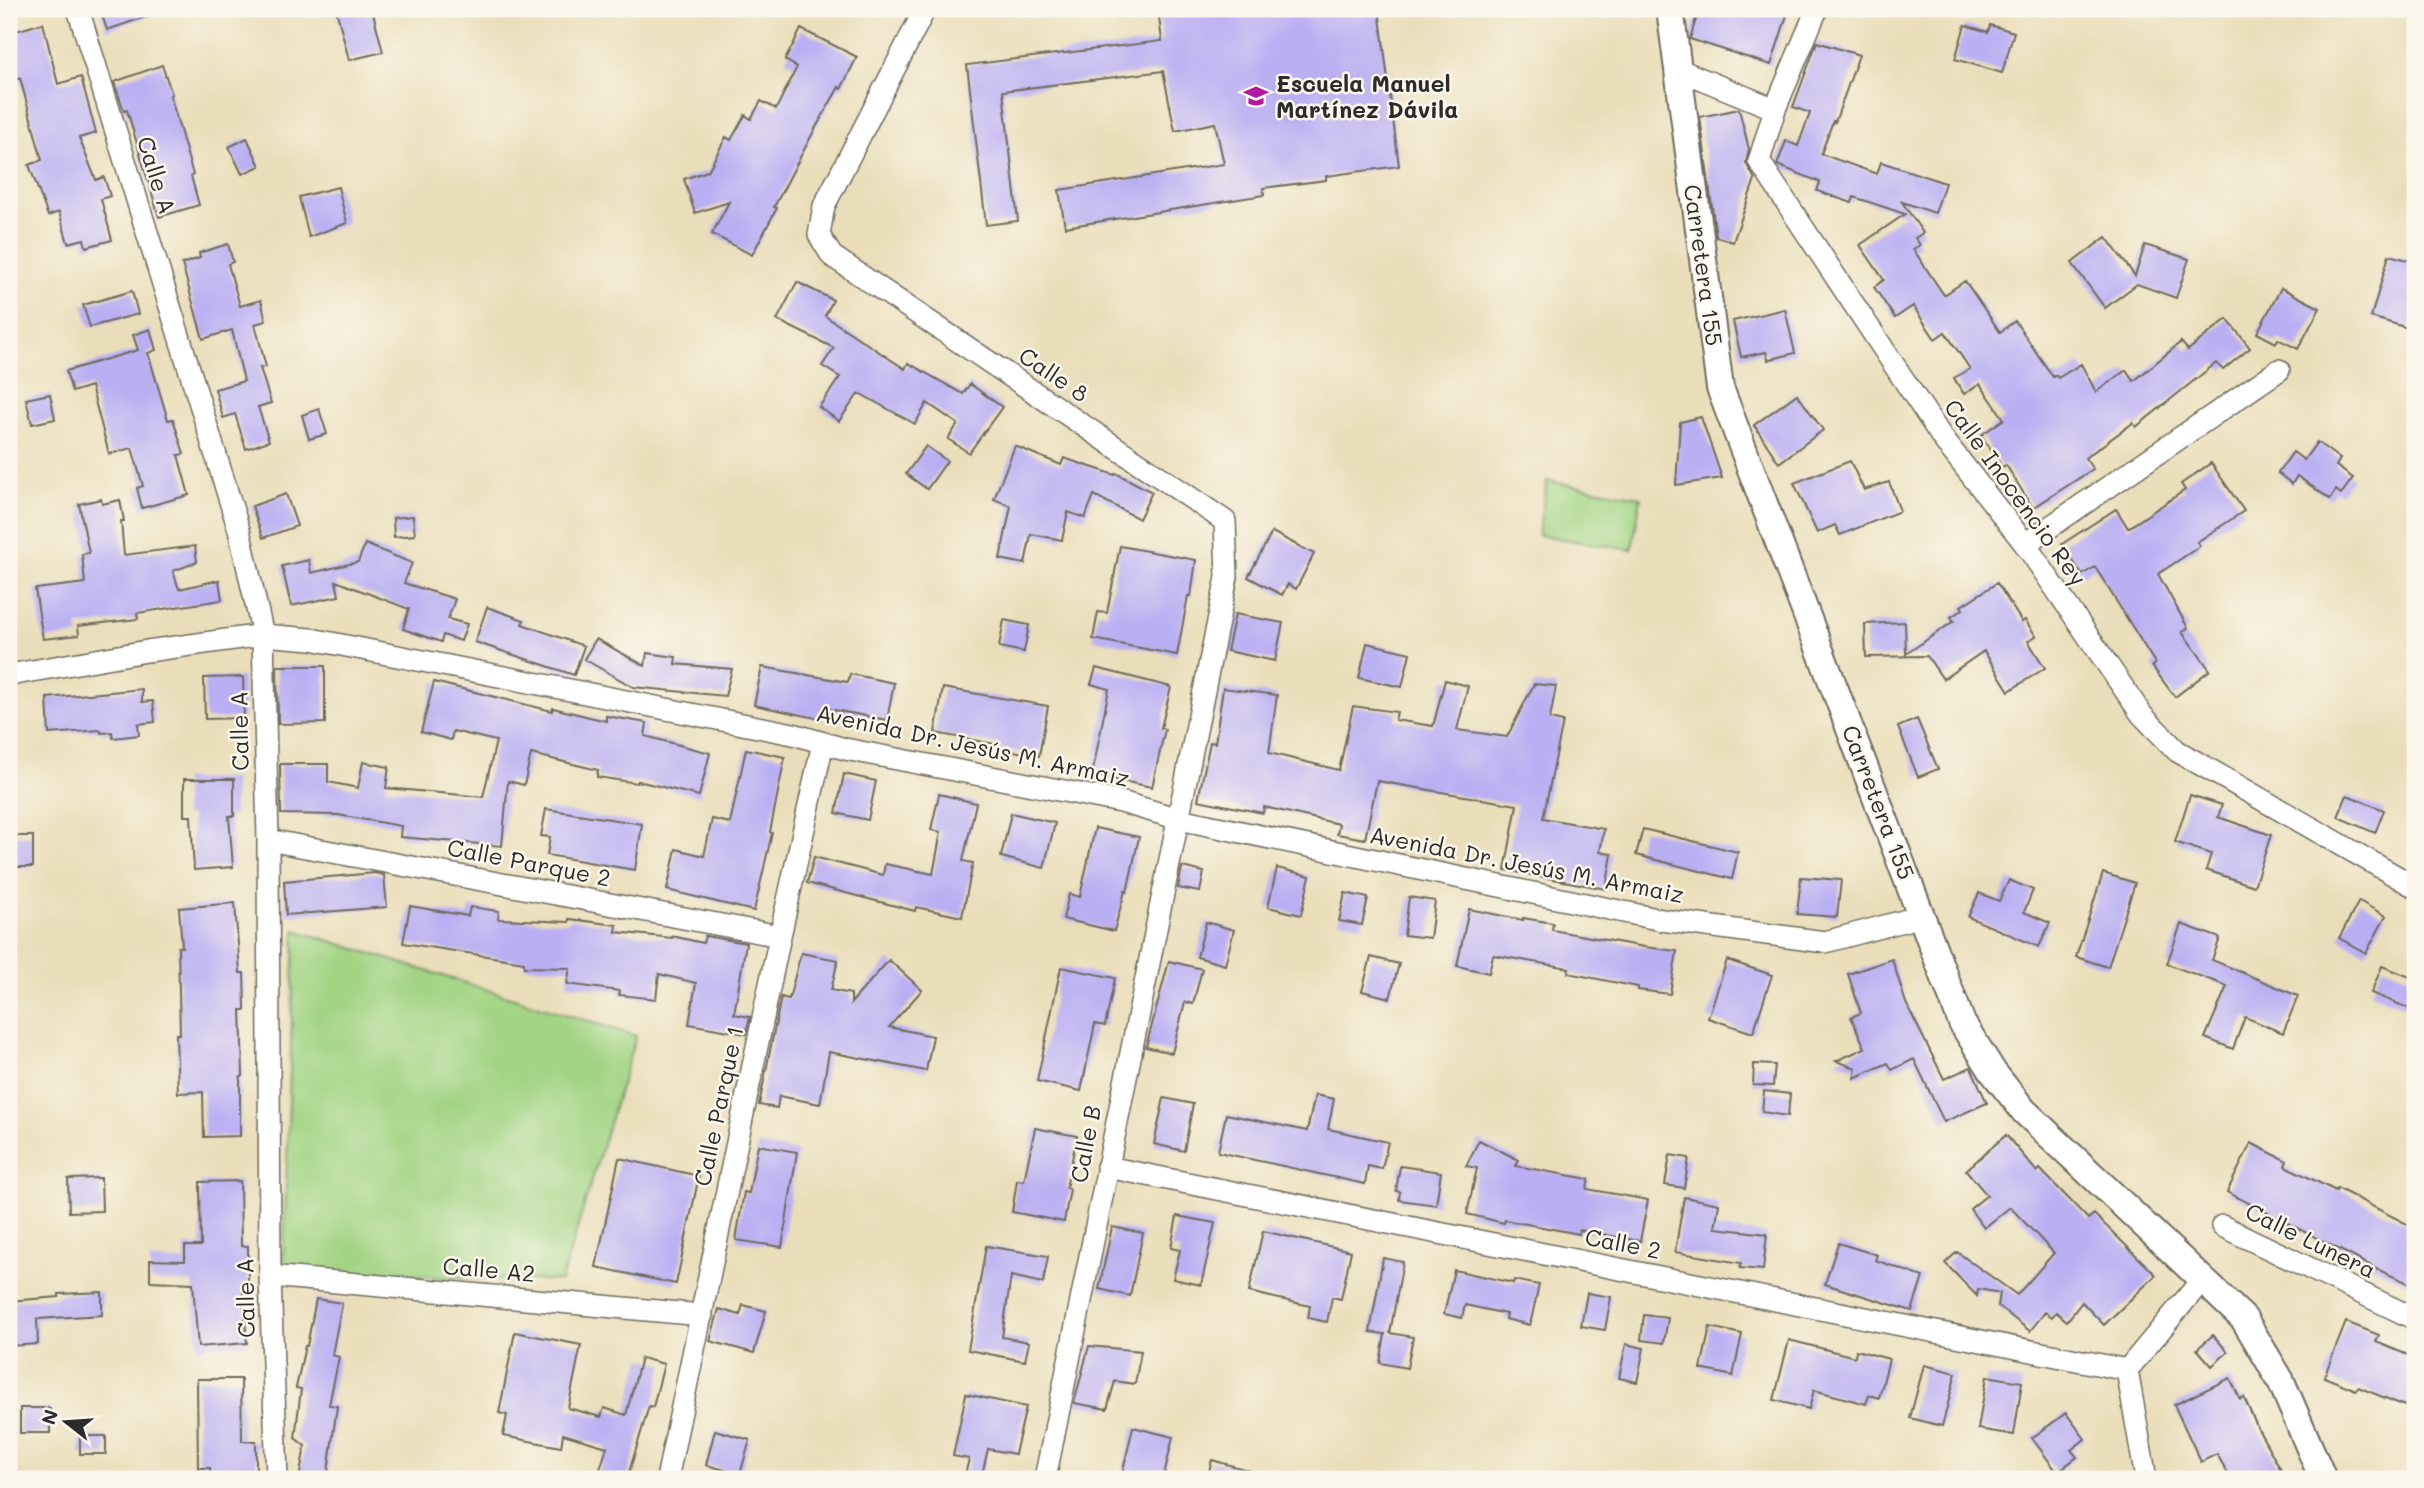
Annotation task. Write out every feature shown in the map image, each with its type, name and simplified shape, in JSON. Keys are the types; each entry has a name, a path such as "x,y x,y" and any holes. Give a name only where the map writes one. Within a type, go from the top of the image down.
{"street":[{"name":"Calle A","path":"78,9 240,530 263,635 268,840 270,1276 277,1479"},
{"name":"Calle 8","path":"925,9 824,206 819,235 832,256 1225,521 1227,577 1179,819"},
{"name":"Carretera 155","path":"1670,9 1720,388 1962,1023 1993,1072 2024,1111 2244,1319 2298,1416 2323,1479"},
{"path":"1678,69 1775,109 1817,9"},
{"name":"Calle Inocencio Rey","path":"1775,109 1759,161 1942,439 2025,544 2141,715 2177,751 2415,887"},
{"path":"2025,544 2279,370"},
{"name":"Avenida Dr. Jesús M. Armaiz","path":"9,676 148,651 263,635 311,639 1121,802 1179,819 1662,920 1825,942 1922,916"},
{"name":"Calle Parque 1","path":"667,1479 823,743"},
{"name":"Calle B","path":"1045,1479 1179,819"},
{"name":"Calle Parque 2","path":"268,840 780,936"},
{"name":"Calle 2","path":"1107,1167 2127,1370"},
{"name":"Calle Lunera","path":"2222,1226 2415,1319"},
{"name":"Calle A2","path":"270,1276 702,1315"},
{"path":"2146,1479 2127,1370 2202,1280"}],"green space":[{"path":"1547,481 1641,497 1632,550 1538,535"},
{"path":"295,930 636,1036 561,1281 283,1272"}],"building":[{"path":"100,9 159,9 160,12 107,30"},
{"path":"336,9 372,9 383,52 349,60"},
{"path":"1158,9 1379,9 1399,166 1326,176 1326,180 1263,188 1264,195 1065,227 1059,190 1224,164 1215,123 1175,131 1163,71 1003,91 1018,221 986,225 967,65 1162,41"},
{"path":"1699,9 1789,9 1771,65 1690,39"},
{"path":"43,23 58,84 81,77 96,133 79,138 96,180 104,177 110,196 101,199 112,240 86,247 84,239 68,243 59,212 48,216 29,165 42,160 20,78 9,83 9,33"},
{"path":"1965,25 1988,32 1990,25 2014,32 2002,73 1955,59"},
{"path":"801,29 857,57 841,89 839,87 815,129 752,255 712,234 729,202 695,213 684,179 708,171 726,137 731,140 745,115 751,119 761,101 776,109 797,67 785,60"},
{"path":"1817,42 1859,55 1821,154 1877,174 1881,162 1945,183 1935,213 1902,202 1923,233 1915,238 1920,245 1913,249 1944,295 1965,281 2000,332 2015,321 2053,377 2056,375 2058,378 2081,364 2096,392 2126,370 2134,381 2181,342 2188,350 2227,319 2250,348 2223,370 2216,363 2136,427 2133,423 2085,458 2093,469 2033,508 2006,465 2002,467 1981,435 2004,419 1980,384 1964,394 1954,378 1970,369 1945,332 1935,339 1913,306 1895,318 1874,287 1884,280 1860,245 1905,214 1854,197 1852,203 1817,191 1820,182 1777,165 1786,141 1798,146 1810,113 1793,107"},
{"path":"162,65 172,94 170,95 199,205 159,217 127,110 124,111 114,82"},
{"path":"1739,109 1749,149 1746,163 1755,179 1733,242 1716,237 1700,117"},
{"path":"247,138 260,166 242,174 229,147"},
{"path":"338,187 347,223 309,237 299,197"},
{"path":"2106,237 2135,276 2145,245 2189,259 2176,298 2137,284 2105,308 2072,263"},
{"path":"228,244 233,262 228,264 240,306 261,300 266,321 255,324 266,367 260,368 271,403 258,407 269,441 246,449 235,414 223,418 215,389 244,381 232,330 203,339 182,264 200,258 199,253"},
{"path":"2389,255 2415,262 2415,313 2411,329 2371,317"},
{"path":"797,282 833,300 825,316 905,369 908,363 963,394 970,384 1002,407 969,453 948,439 958,424 927,403 915,424 859,393 839,421 819,407 840,377 822,366 834,348 777,320"},
{"path":"2281,288 2320,308 2298,349 2278,339 2276,343 2257,333"},
{"path":"132,291 138,314 90,327 83,305"},
{"path":"1785,309 1795,353 1768,360 1766,352 1741,357 1733,321"},
{"path":"150,329 156,350 148,353 168,420 173,419 184,454 178,455 189,495 142,508 137,488 143,486 132,448 109,454 91,386 72,392 66,371 138,350 133,335"},
{"path":"50,394 55,419 32,424 26,399"},
{"path":"1797,394 1823,430 1779,463 1754,425"},
{"path":"319,409 327,434 309,439 302,415"},
{"path":"1701,417 1722,478 1676,485 1680,422"},
{"path":"2317,442 2340,459 2336,466 2353,478 2341,494 2336,490 2330,499 2297,476 2292,484 2278,473 2293,452 2304,460"},
{"path":"926,446 947,461 927,489 906,474"},
{"path":"1015,446 1061,465 1064,458 1115,475 1116,473 1152,492 1139,519 1094,495 1085,518 1068,512 1062,540 1031,534 1025,564 1000,559 1011,506 994,499"},
{"path":"1850,461 1864,490 1889,482 1900,511 1840,535 1835,525 1817,533 1794,483"},
{"path":"2211,463 2244,511 2197,542 2200,546 2158,574 2188,628 2182,632 2210,670 2175,697 2152,666 2155,663 2095,567 2082,575 2062,544 2116,509 2128,528 2185,490 2181,484"},
{"path":"286,494 297,526 263,538 252,506"},
{"path":"101,499 102,504 120,500 124,521 121,521 124,555 195,546 197,562 173,571 179,589 219,580 222,600 137,613 138,619 78,626 79,635 43,639 35,589 85,583 82,554 89,553 79,504"},
{"path":"413,516 415,535 394,537 393,518"},
{"path":"1272,532 1314,554 1296,589 1288,584 1282,595 1248,577"},
{"path":"365,544 412,563 404,583 455,599 448,619 467,624 461,641 443,635 441,642 403,629 409,609 336,581 339,596 291,606 282,566 309,560 311,573 358,562"},
{"path":"1120,546 1196,560 1191,596 1188,596 1177,655 1093,639 1098,612 1107,613"},
{"path":"1997,583 2022,622 2025,620 2036,636 2028,641 2045,668 2009,691 1984,651 1943,679 1927,656 1866,657 1865,624 1905,622 1906,654 1954,621 1951,617 1963,609 1961,606"},
{"path":"487,607 524,620 522,624 584,646 574,675 475,642"},
{"path":"1235,614 1283,623 1275,661 1227,651"},
{"path":"1004,620 1029,625 1024,652 999,647"},
{"path":"596,639 645,666 647,653 676,657 675,664 732,669 725,696 633,687 584,659"},
{"path":"1367,643 1410,653 1402,687 1359,678"},
{"path":"277,666 325,666 325,723 278,724"},
{"path":"762,667 848,682 850,674 894,683 887,720 823,708 821,719 754,705"},
{"path":"1096,668 1171,687 1161,728 1165,729 1152,787 1092,775 1109,689 1091,684"},
{"path":"243,677 244,718 205,719 204,678"},
{"path":"1445,680 1468,686 1457,730 1507,737 1534,684 1556,686 1550,719 1563,722 1543,818 1604,829 1600,852 1612,854 1606,889 1505,870 1517,805 1377,781 1365,839 1337,834 1339,824 1264,807 1263,813 1198,800 1210,742 1215,743 1223,688 1277,695 1269,753 1339,770 1353,706 1397,712 1395,720 1433,726"},
{"path":"434,682 552,711 553,708 606,721 606,716 647,723 645,736 710,753 699,796 638,781 597,777 598,770 531,754 524,785 508,781 502,846 400,837 401,826 338,815 281,814 280,764 328,764 328,782 358,788 363,762 389,767 386,788 483,797 496,741 453,731 451,740 421,732"},
{"path":"943,688 1048,706 1039,756 999,748 1000,745 935,733"},
{"path":"142,689 142,702 153,701 155,722 138,724 139,735 113,738 112,732 101,733 101,730 49,734 47,698"},
{"path":"1917,719 1938,769 1918,777 1898,727"},
{"path":"746,749 785,757 770,832 772,833 754,911 667,890 676,849 704,856 712,819 730,823"},
{"path":"844,774 876,781 868,820 836,813"},
{"path":"184,779 234,779 234,816 229,816 233,867 194,870 191,816 184,816"},
{"path":"939,794 976,803 963,861 973,863 962,917 916,907 915,911 807,883 814,857 883,875 885,864 933,874 941,832 931,830"},
{"path":"2190,795 2222,805 2218,817 2271,835 2254,886 2206,870 2211,854 2175,842"},
{"path":"2347,795 2384,810 2375,833 2338,817"},
{"path":"546,809 642,824 635,870 547,855 550,837 541,836"},
{"path":"1011,813 1055,823 1044,868 1001,857"},
{"path":"1095,828 1139,837 1127,892 1125,891 1114,931 1063,919 1069,894 1080,897"},
{"path":"1643,829 1738,852 1732,879 1636,855"},
{"path":"9,836 33,836 33,867 9,867"},
{"path":"1182,867 1204,872 1200,892 1178,888"},
{"path":"1277,868 1310,876 1301,915 1268,907"},
{"path":"375,873 384,875 387,907 286,915 284,881"},
{"path":"2103,873 2135,883 2108,967 2076,957"},
{"path":"1801,877 1841,880 1837,917 1797,914"},
{"path":"2009,880 2033,890 2024,912 2050,923 2039,947 1968,917 1979,893 1999,901"},
{"path":"1345,893 1368,898 1362,925 1339,921"},
{"path":"1409,897 1435,901 1430,938 1404,935"},
{"path":"2359,901 2386,916 2366,953 2339,938"},
{"path":"235,903 240,973 244,973 245,1010 241,1010 243,1076 240,1077 240,1136 204,1137 203,1092 178,1093 178,947 182,947 179,908"},
{"path":"410,906 468,916 470,907 499,911 498,919 569,922 569,919 617,925 616,932 672,936 703,943 705,936 746,943 734,1014 750,1017 746,1034 689,1024 696,983 659,974 656,999 619,995 620,991 567,984 570,968 524,967 524,962 403,943"},
{"path":"1469,909 1553,923 1552,930 1677,951 1670,994 1638,990 1638,987 1568,973 1569,968 1493,955 1489,973 1457,966"},
{"path":"1206,922 1234,930 1225,965 1197,957"},
{"path":"2181,924 2220,938 2212,960 2298,996 2283,1033 2245,1017 2233,1049 2205,1038 2227,986 2167,964"},
{"path":"801,953 838,960 831,990 851,994 851,1003 889,960 922,990 889,1027 933,1036 926,1071 829,1052 820,1104 779,1096 777,1108 759,1105 781,997 789,999"},
{"path":"1371,957 1399,964 1390,998 1362,991"},
{"path":"1892,959 1906,1003 1944,1079 1971,1067 1987,1103 1944,1122 1914,1059 1892,1070 1888,1063 1854,1078 1856,1068 1836,1061 1865,1048 1851,1017 1861,1013 1848,974"},
{"path":"1727,960 1772,975 1753,1033 1708,1018"},
{"path":"1169,961 1202,969 1193,1004 1185,1002 1172,1053 1146,1047"},
{"path":"2382,966 2415,979 2415,1011 2371,993"},
{"path":"1061,967 1115,978 1105,1026 1095,1024 1081,1091 1037,1081"},
{"path":"1754,1064 1775,1065 1773,1086 1753,1085"},
{"path":"1764,1091 1790,1094 1788,1116 1762,1112"},
{"path":"1315,1095 1334,1099 1328,1129 1388,1142 1382,1169 1368,1166 1365,1184 1218,1152 1226,1114 1307,1131"},
{"path":"1164,1098 1193,1104 1184,1151 1154,1144"},
{"path":"1035,1128 1077,1136 1066,1188 1070,1189 1064,1222 1012,1212 1017,1180 1024,1181"},
{"path":"2006,1135 2037,1172 2040,1169 2088,1219 2094,1214 2156,1275 2104,1325 2082,1302 2067,1321 2056,1312 2052,1317 2045,1312 2030,1331 1998,1306 2000,1293 1978,1289 1977,1296 1945,1263 1957,1252 2017,1295 2054,1253 2010,1207 1984,1228 1970,1209 1987,1195 1966,1170"},
{"path":"1479,1140 1519,1160 1516,1166 1589,1179 1587,1189 1648,1200 1640,1241 1579,1230 1579,1234 1505,1220 1504,1223 1467,1214 1477,1168 1466,1166"},
{"path":"2251,1143 2287,1161 2285,1166 2336,1191 2337,1188 2415,1228 2415,1286 2227,1192"},
{"path":"758,1145 797,1152 782,1247 736,1240 744,1192 749,1193"},
{"path":"1670,1155 1689,1158 1684,1188 1665,1185"},
{"path":"619,1158 699,1176 676,1284 596,1267"},
{"path":"1400,1166 1441,1172 1436,1205 1399,1200 1400,1192 1396,1191"},
{"path":"101,1178 102,1211 69,1212 68,1179"},
{"path":"240,1181 241,1246 248,1246 248,1283 242,1283 247,1343 198,1347 193,1283 150,1281 150,1260 185,1261 185,1246 201,1246 200,1182"},
{"path":"1684,1197 1719,1204 1715,1228 1767,1234 1763,1270 1740,1268 1741,1263 1675,1252"},
{"path":"1177,1216 1215,1223 1201,1285 1173,1279 1180,1250 1171,1248"},
{"path":"1112,1227 1143,1233 1130,1296 1099,1289"},
{"path":"1263,1231 1351,1251 1341,1299 1332,1297 1327,1322 1308,1318 1310,1306 1249,1292"},
{"path":"1838,1243 1877,1255 1875,1260 1923,1277 1912,1311 1825,1284"},
{"path":"986,1246 1048,1256 1043,1283 1011,1276 1002,1337 1029,1342 1025,1361 968,1350"},
{"path":"1383,1258 1403,1262 1390,1333 1413,1337 1407,1368 1380,1363 1385,1334 1370,1332"},
{"path":"1454,1270 1513,1283 1514,1280 1539,1285 1530,1325 1505,1319 1506,1314 1465,1305 1462,1318 1444,1314"},
{"path":"102,1292 102,1315 37,1319 38,1344 9,1346 9,1301 59,1297 59,1294"},
{"path":"1587,1293 1611,1297 1605,1330 1581,1326"},
{"path":"316,1299 342,1303 332,1355 339,1357 329,1405 337,1406 327,1479 299,1479 305,1446 295,1438 301,1389 296,1388"},
{"path":"743,1305 766,1311 754,1353 710,1341 719,1309 740,1315"},
{"path":"1644,1315 1668,1318 1664,1343 1641,1340"},
{"path":"2346,1322 2379,1335 2376,1342 2415,1358 2415,1410 2358,1387 2356,1390 2324,1377"},
{"path":"1710,1327 1742,1334 1733,1376 1701,1369"},
{"path":"515,1332 581,1345 568,1408 601,1417 604,1408 626,1415 641,1358 664,1364 653,1407 649,1406 627,1479 597,1479 607,1447 563,1434 561,1447 503,1436 507,1415 499,1413"},
{"path":"2213,1335 2228,1352 2212,1366 2197,1349"},
{"path":"1789,1340 1855,1357 1856,1350 1889,1359 1879,1398 1869,1395 1866,1404 1814,1390 1809,1409 1774,1400"},
{"path":"1626,1344 1644,1348 1637,1382 1619,1378"},
{"path":"1089,1346 1141,1351 1135,1384 1115,1381 1107,1409 1074,1403"},
{"path":"1924,1365 1956,1373 1942,1426 1910,1418"},
{"path":"1987,1376 2022,1382 2014,1435 1978,1429"},
{"path":"2230,1378 2240,1399 2244,1397 2258,1429 2286,1479 2231,1479 2217,1454 2201,1462 2174,1405"},
{"path":"197,1379 241,1379 242,1441 256,1441 256,1479 210,1479 210,1468 198,1468"},
{"path":"966,1394 1026,1407 1015,1454 988,1449 981,1479 964,1479 969,1459 953,1456"},
{"path":"20,1408 50,1408 50,1433 20,1433"},
{"path":"2066,1413 2085,1439 2071,1450 2077,1457 2057,1472 2032,1438"},
{"path":"1133,1427 1173,1437 1163,1479 1121,1479"},
{"path":"715,1430 750,1440 740,1474 706,1465"},
{"path":"80,1436 106,1436 106,1454 80,1454"},
{"path":"1212,1460 1261,1474 1260,1479 1207,1479"}],"place":[{"name":"Escuela Manuel Martínez Dávila","path":"1256,96"}]}
